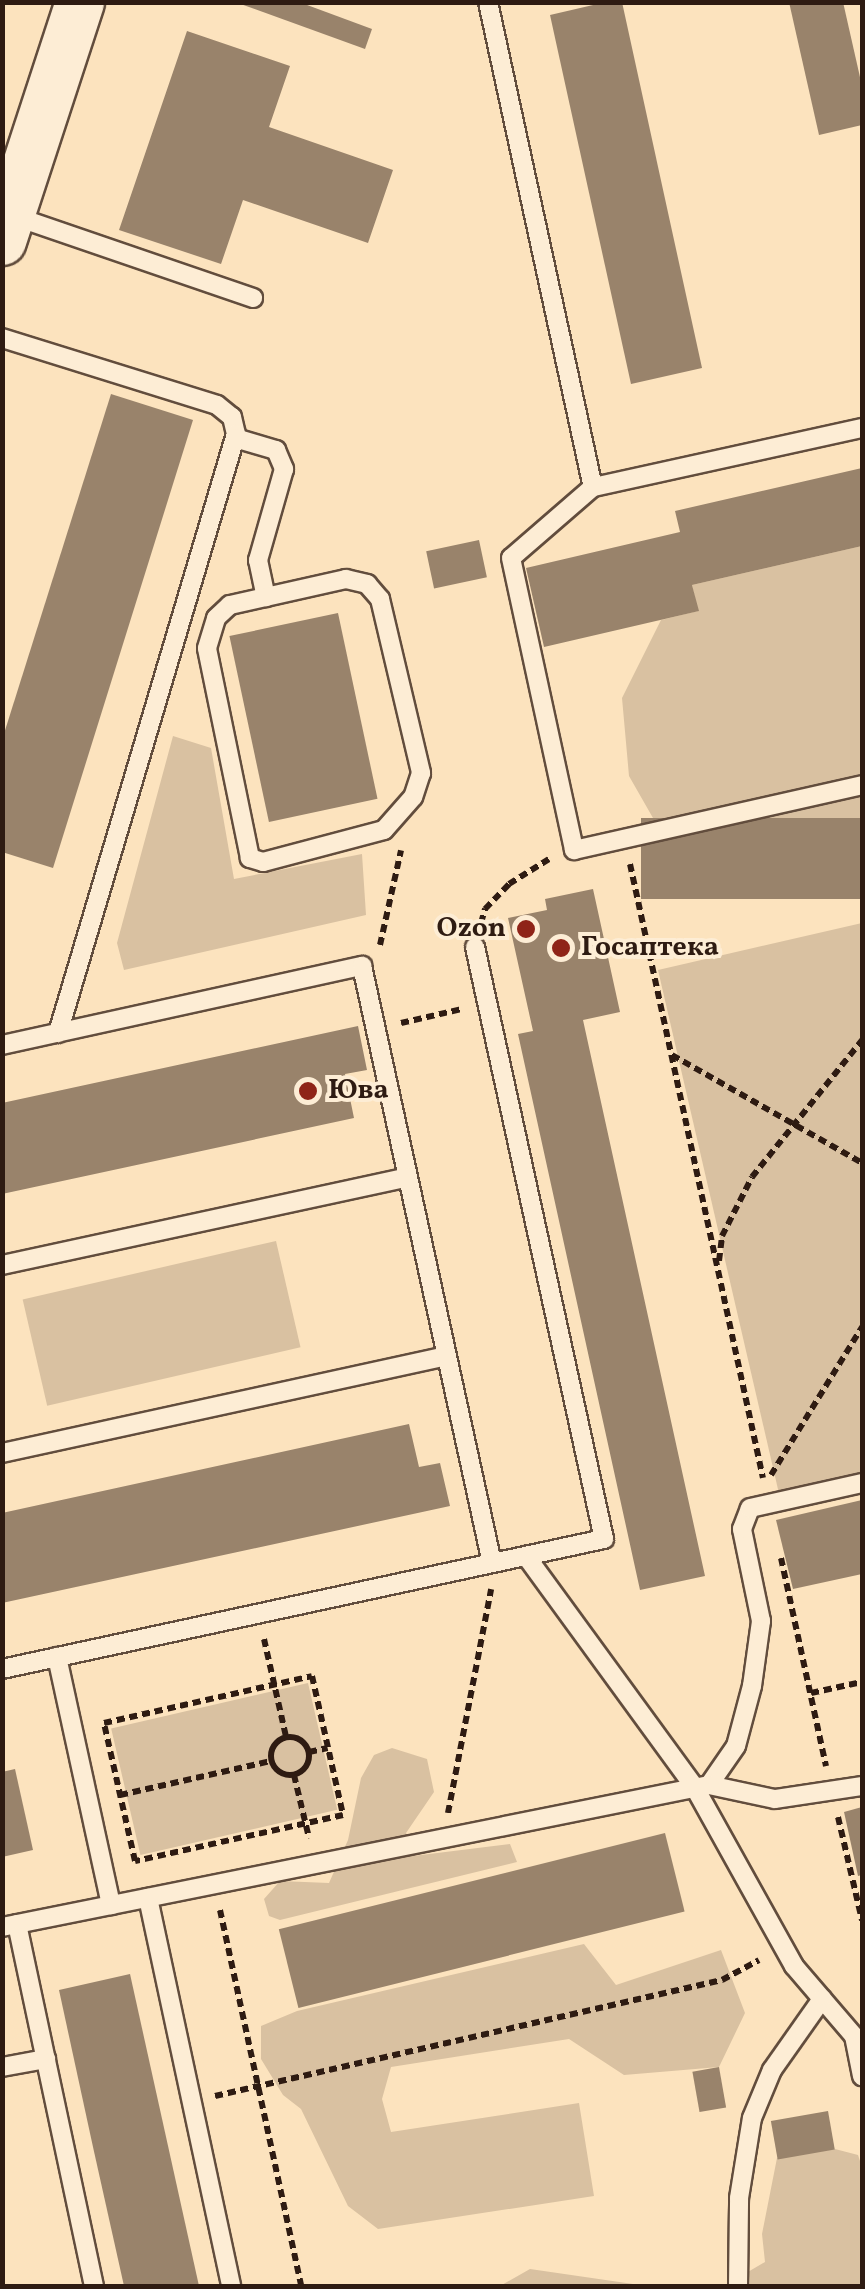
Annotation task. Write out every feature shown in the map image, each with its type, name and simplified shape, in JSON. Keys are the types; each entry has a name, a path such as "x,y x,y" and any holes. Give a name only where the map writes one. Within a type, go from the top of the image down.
{"main road":[{"path":"7,228 80,2"}],"lane":[{"path":"488,2 594,486"},
{"path":"7,228 253,298"},
{"path":"2,338 217,405 232,417 235,438 58,1033"},
{"path":"862,428 594,486 511,558 574,850 862,784"},
{"path":"235,438 276,450 284,469 258,560 266,597"},
{"path":"346,578 367,584 380,599 421,773 413,798 398,814 362,840 264,862 250,858 207,648 216,618 230,605 346,578"},
{"path":"2,1669 604,1539 475,947"},
{"path":"2,1045 362,966 492,1563"},
{"path":"2,1265 408,1177"},
{"path":"2,1452 448,1356"},
{"path":"702,1786 736,1746 758,1637 742,1529 750,1508 862,1483"},
{"path":"526,1556 702,1786 781,1946 854,2036 862,2076"},
{"path":"57,1658 111,1905"},
{"path":"94,2286 46,2060 10,1925 702,1786 775,1799 862,1786"},
{"path":"148,1898 231,2286"},
{"path":"738,2286 738,2198 752,2118 772,2070 822,2000"},
{"path":"2,2067 46,2060"}],"path":[{"path":"369,995 408,820 398,814"},
{"path":"625,839 862,1920"},
{"path":"475,947 485,909 509,884 574,850"},
{"path":"376,1028 488,1004"},
{"path":"719,1272 722,1236 752,1177 798,1126 862,1040"},
{"path":"672,1054 862,1163"},
{"path":"765,1484 862,1327"},
{"path":"443,1838 492,1563"},
{"path":"258,1614 286,1737"},
{"path":"312,1676 343,1814 135,1862 104,1723 274,1685 312,1676"},
{"path":"810,1693 862,1682"},
{"path":"286,1737 296,1737 309,1752 309,1763 294,1776 284,1776 270,1761 271,1750 286,1737"},
{"path":"309,1752 328,1748"},
{"path":"120,1795 270,1761"},
{"path":"294,1776 314,1864"},
{"path":"215,1884 301,2286"},
{"path":"192,2101 722,1980 781,1946"}],"shaded area":[{"path":"862,546 862,818 677,860 629,776 622,698 661,620 698,611 692,585"},
{"path":"173,736 211,748 234,879 362,854 366,915 124,970 117,943"},
{"path":"862,923 862,1493 783,1511 658,970"},
{"path":"276,1241 301,1347 47,1406 23,1299"},
{"path":"308,1683 337,1810 140,1855 111,1728"},
{"path":"392,1748 427,1759 434,1792 406,1833 413,1856 510,1844 517,1862 280,1920 269,1916 264,1899 280,1881 329,1883 348,1840 361,1778 374,1755"},
{"path":"584,1944 616,1985 721,1950 745,2013 719,2067 624,2075 569,2039 391,2067 382,2099 391,2132 579,2103 594,2196 378,2229 348,2206 301,2109 283,2095 261,2059 261,2026 297,2011"},
{"path":"835,2149 858,2155 862,2167 862,2286 724,2286 765,2262 762,2234 777,2158"},
{"path":"530,2269 633,2284 656,2286 500,2286"}],"building":[{"path":"235,2 299,2 372,29 365,49"},
{"path":"622,2 702,368 631,384 550,15"},
{"path":"789,2 843,2 862,86 862,125 819,135"},
{"path":"187,31 290,66 269,127 393,170 368,243 243,200 221,264 119,230"},
{"path":"111,394 193,420 53,868 2,852 2,740"},
{"path":"862,468 862,546 692,585 699,611 544,647 526,568 680,532 675,511"},
{"path":"479,540 487,577 434,588 426,551"},
{"path":"338,613 378,799 269,822 229,636"},
{"path":"641,818 862,818 862,899 641,899"},
{"path":"593,889 620,1012 583,1020 705,1576 640,1590 518,1034 533,1031 508,918 547,910 545,899"},
{"path":"358,1026 367,1070 345,1074 354,1118 2,1194 2,1103"},
{"path":"409,1424 419,1467 440,1463 450,1506 2,1603 2,1513"},
{"path":"862,1500 862,1574 793,1589 776,1520"},
{"path":"15,1769 33,1850 2,1857 2,1772"},
{"path":"862,1807 862,1875 858,1876 844,1812"},
{"path":"665,1833 685,1912 298,2008 279,1929"},
{"path":"130,1974 199,2286 124,2286 93,2147 59,1990"},
{"path":"719,2067 726,2107 700,2112 692,2072"},
{"path":"828,2111 835,2149 778,2159 771,2121"}],"place":[{"name":"Ozon","path":"526,929"},
{"name":"Госаптека","path":"561,948"},
{"name":"Юва","path":"308,1091"}]}
